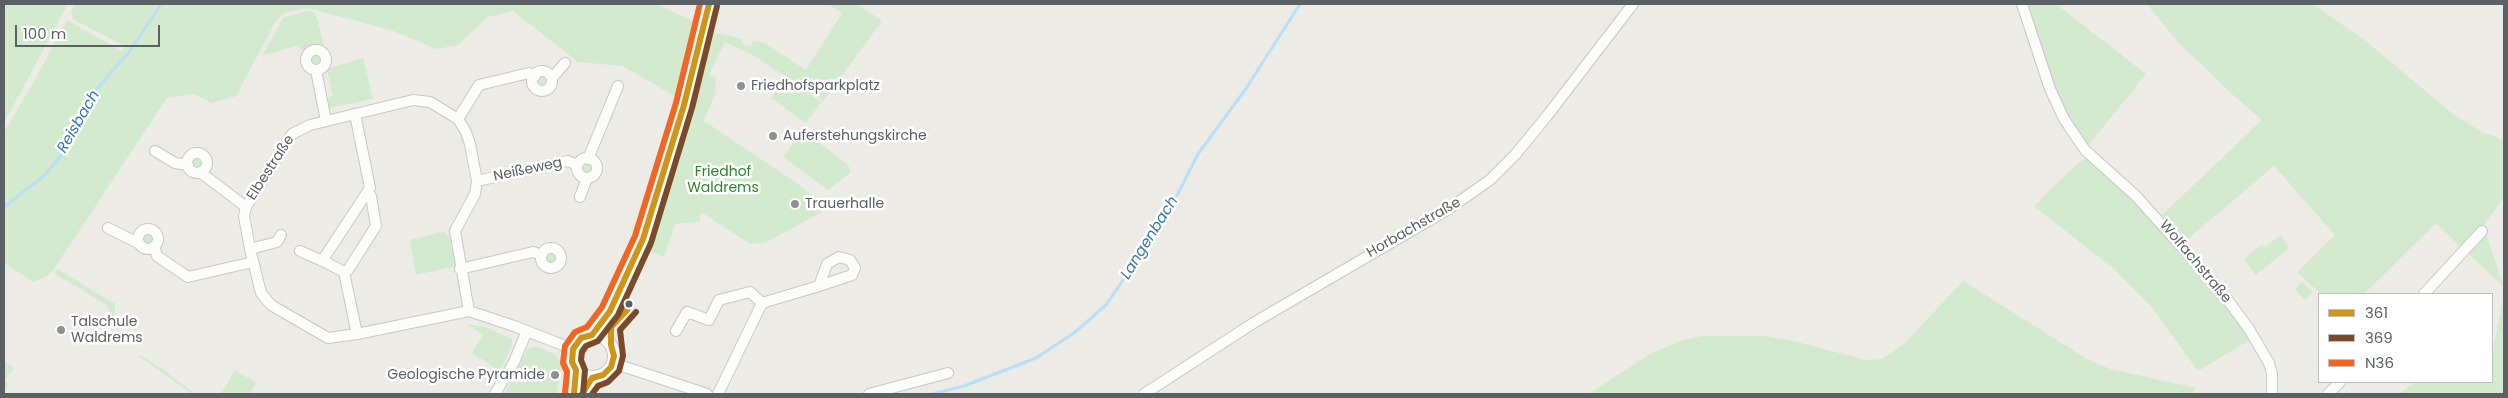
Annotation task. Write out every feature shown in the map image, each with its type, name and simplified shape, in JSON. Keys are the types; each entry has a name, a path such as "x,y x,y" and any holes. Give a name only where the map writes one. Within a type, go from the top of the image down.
{"street":[{"path":"592,335 610,312 643,239 684,105 709,4"},
{"name":"Horbachstraße","path":"1144,394 1255,322 1447,210 1490,180 1515,155 1547,116 1633,4"},
{"name":"Wolfachstraße","path":"2022,4 2056,103 2064,119 2086,150 2136,196 2221,290 2249,329 2268,363 2272,374 2272,394"},
{"path":"535,76 533,81 534,87 543,91 550,87 552,78 566,63"},
{"path":"316,70 326,121"},
{"path":"552,78 545,72 535,76 529,74 479,85 458,119 466,132 470,144 477,181 475,194 455,231 460,269 469,311 572,349"},
{"path":"580,197 587,178 595,174 594,162 588,159 618,86"},
{"name":"Elbestraße","path":"458,119 430,102 413,100 296,130 246,207 244,216 261,293 278,310 328,338 357,334 469,311"},
{"path":"327,263 324,258 361,199 368,194 370,188 355,114"},
{"path":"155,151 175,163 188,165"},
{"path":"200,172 207,163 202,155 191,155 188,159 188,165 194,172 200,172 246,207"},
{"name":"Neißeweg","path":"587,178 579,174 578,165 581,160 588,159"},
{"name":"Neißeweg","path":"477,181 568,161 578,165"},
{"path":"344,272 348,270 376,226 371,196 368,194"},
{"path":"108,228 145,248 154,246"},
{"path":"140,244 138,238 140,233 150,229 156,233 158,238 154,246 157,256 188,276 253,262"},
{"path":"2425,293 2482,231"},
{"path":"250,249 277,242 281,235"},
{"path":"558,247 561,259 554,267 545,266 542,261 542,255 548,249 558,247"},
{"path":"300,251 344,272"},
{"path":"460,269 533,252 542,255"},
{"path":"344,272 357,334"},
{"path":"718,394 762,303 819,286"},
{"path":"676,331 687,312 709,320 719,300 750,292 762,303"},
{"path":"576,370 584,376 592,378 606,373 613,363 610,312"},
{"path":"495,394 514,362 527,331"},
{"path":"574,394 576,370 571,358 572,349 581,338 592,335 605,339 611,345"},
{"path":"613,363 707,394"},
{"path":"873,394 948,372"},
{"path":"582,394 592,378"},
{"path":"2328,394 2339,383"}],"green space":[{"path":"4,4 68,4 4,123"},
{"path":"74,4 658,4 695,22 676,97 623,66 578,62 513,11 487,17 458,45 437,49 391,30 307,8 284,13 276,21 236,96 212,103 193,94 167,98 55,267 48,275 34,282 4,263 4,132 67,20 122,51 125,46 73,19 71,12"},
{"name":"Friedhof Waldrems","path":"828,4 857,4 882,21 823,101 753,55 725,42 709,75 716,77 715,94 703,123 707,123 801,186 816,199 822,212 767,242 750,244 701,212 700,222 675,224 664,257 649,251 678,161 713,32 743,39 742,44 751,46 752,41 765,43 806,70 842,13"},
{"path":"2026,4 2056,4 2146,74 2087,147 2059,104"},
{"path":"2147,4 2313,4 2367,42 2454,115 2484,133 2504,140 2504,197 2481,229 2463,249 2436,223 2365,293 2320,293 2297,272 2335,235 2274,166 2185,241 2161,216 2262,120 2175,39"},
{"path":"307,11 314,12 317,18 324,45 306,48 304,51 296,46 263,55 283,18"},
{"path":"314,54 318,54 322,60 318,66 314,66 310,62 310,58"},
{"path":"363,58 373,99 329,108 327,98 333,96 327,69"},
{"path":"540,75 544,75 548,81 544,87 540,87 536,83 536,79"},
{"path":"787,77 821,102 806,123 771,98"},
{"path":"803,130 849,166 850,173 828,190 783,157"},
{"path":"195,157 199,157 203,163 199,169 195,169 191,165 191,161"},
{"path":"2087,158 2125,191 2207,279 2251,339 2198,371 2151,306 2114,269 2034,206 2079,162"},
{"path":"584,162 588,162 592,168 588,174 584,174 580,170 580,166"},
{"path":"443,232 449,236 455,266 416,275 410,240"},
{"path":"2484,232 2486,234 2504,287 2468,253"},
{"path":"146,233 150,233 154,239 150,245 146,245 142,241 142,237"},
{"path":"2281,235 2289,248 2256,275 2244,259 2262,244 2265,247"},
{"path":"549,252 553,252 557,258 553,264 549,264 545,260 545,256"},
{"path":"58,269 115,304 115,320 107,305 55,274"},
{"path":"1963,281 2087,359 2110,369 2196,388 2193,394 1588,394 1650,354 1680,341 1702,336 1763,336 1797,342 1866,360 1882,359 1904,344"},
{"path":"2302,282 2313,292 2305,300 2295,289"},
{"path":"2504,294 2504,394 2398,394 2414,383 2493,383 2493,349"},
{"path":"467,324 485,327 512,339 512,345 500,371 472,353 483,335"},
{"path":"536,346 554,354 563,365 559,374 557,394 505,394 527,349"},
{"path":"140,355 165,371 195,394 192,394"},
{"path":"4,361 14,368 5,381 9,384 4,393"},
{"path":"235,370 256,383 249,394 221,394"}],"waterway":[{"name":"Reisbach","path":"4,207 45,175 63,153 73,127 94,92 129,52 161,4"},
{"name":"Langenbach","path":"932,394 964,386 1036,358 1074,333 1106,305 1166,217 1198,154 1245,90 1300,4"}],"transit line":[{"name":"N36","path":"565,393 567,372 563,363 565,346 575,332 587,327 602,307 635,236 676,103 700,4"},
{"name":"361","path":"574,394 576,370 572,362 573,349 581,338 592,335 610,311 643,239 684,105 709,4"},
{"name":"369","path":"583,394 585,370 581,360 582,352 586,346 598,341 618,315 651,243 692,108 717,6"},
{"name":"361","path":"582,394 592,378 603,375 611,367 614,356 611,345 611,327 627,310 629,304"},
{"name":"369","path":"592,394 598,386 608,382 619,371 623,356 620,330 636,312"}],"place":[{"name":"Friedhofsparkplatz","path":"741,86"},
{"name":"Auferstehungskirche","path":"773,136"},
{"name":"Trauerhalle","path":"795,204"},
{"name":"Talschule Waldrems","path":"61,330"},
{"name":"Geologische Pyramide","path":"555,375"}]}
